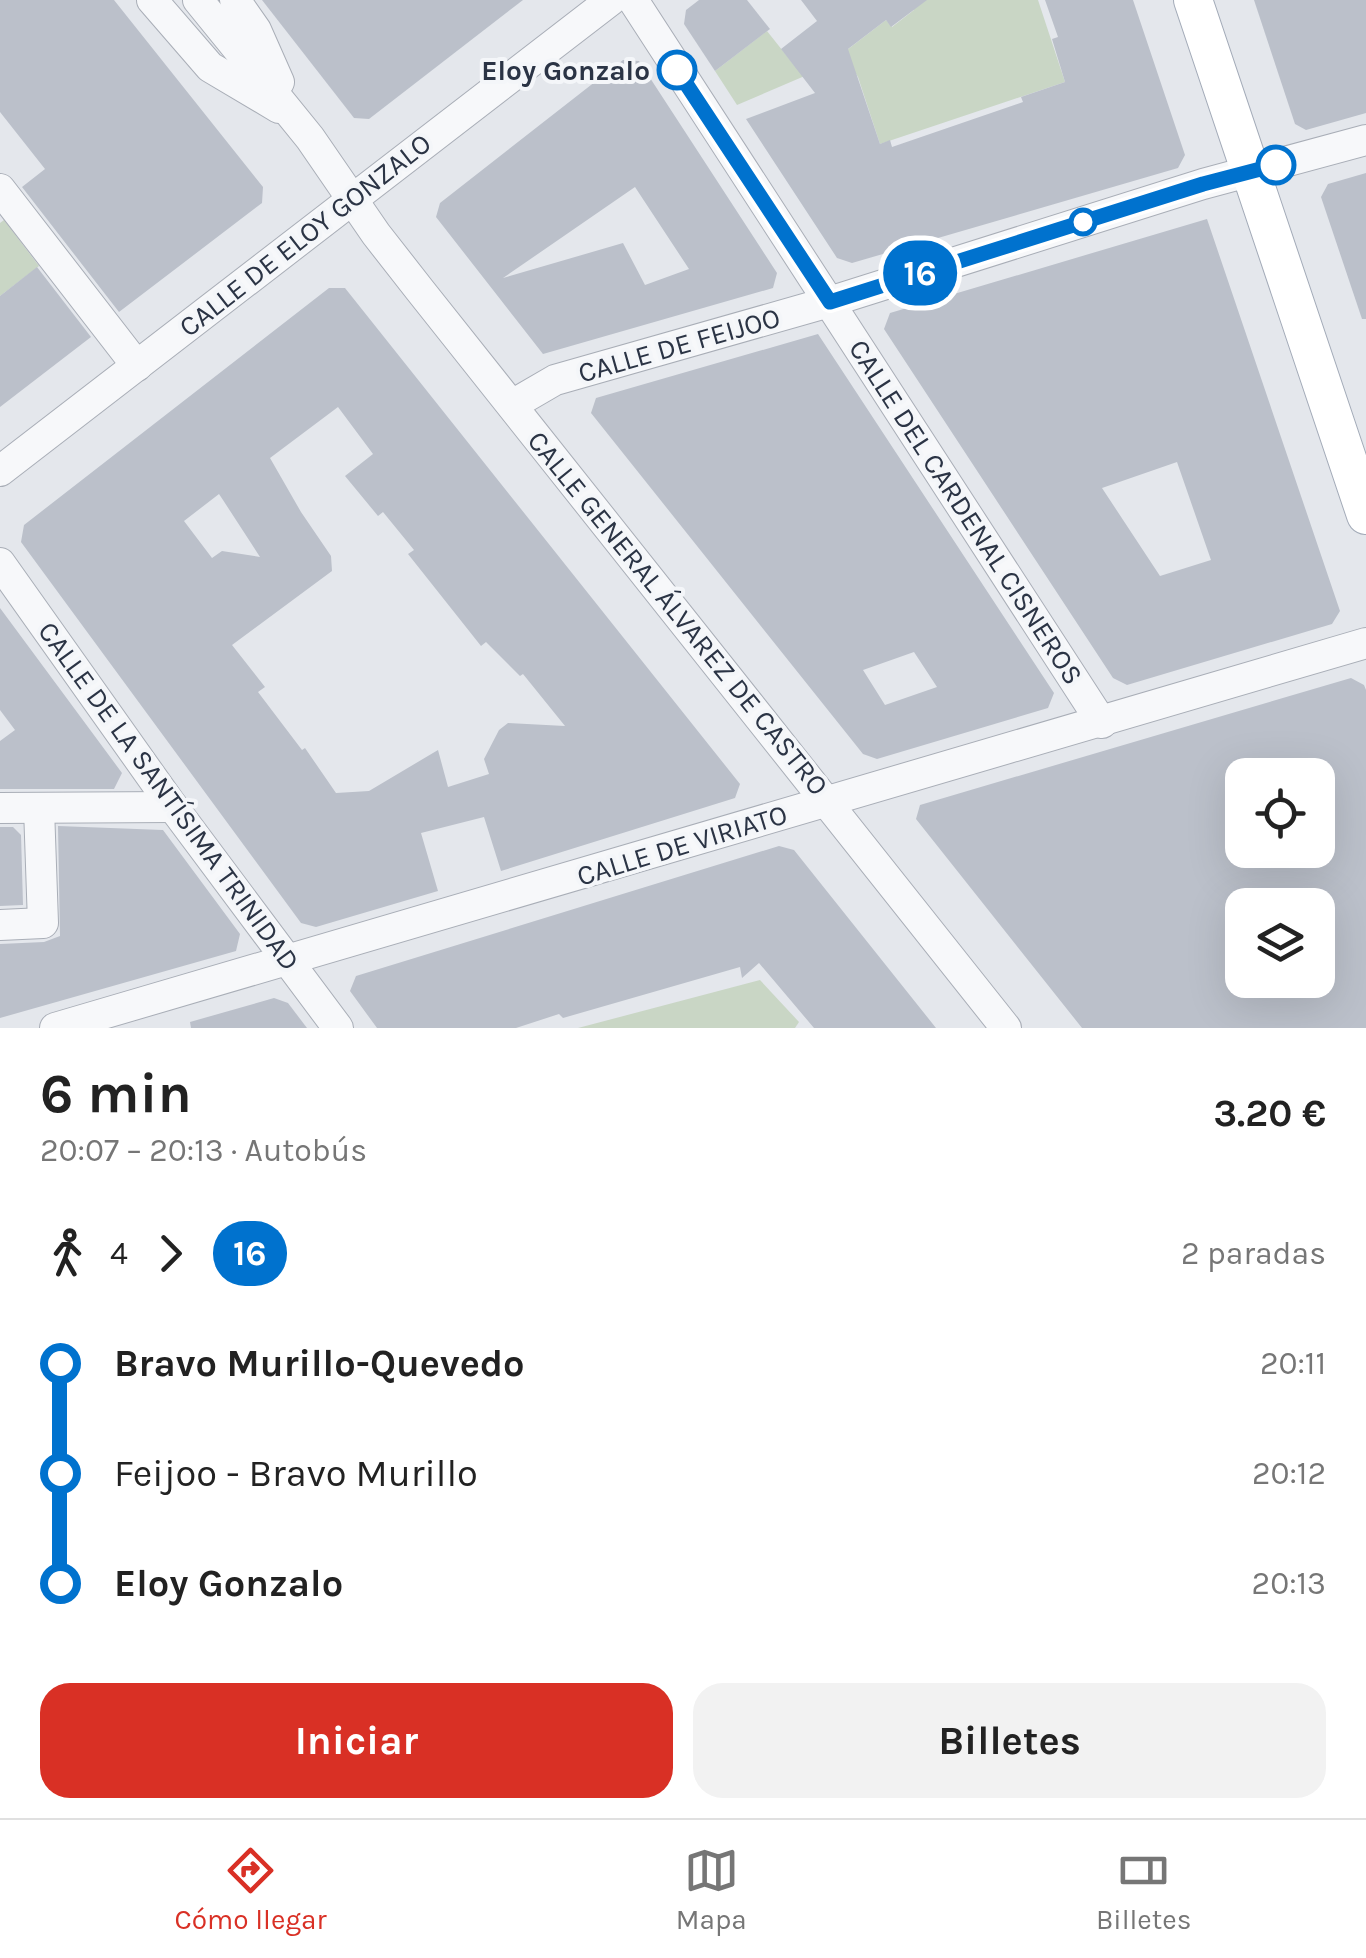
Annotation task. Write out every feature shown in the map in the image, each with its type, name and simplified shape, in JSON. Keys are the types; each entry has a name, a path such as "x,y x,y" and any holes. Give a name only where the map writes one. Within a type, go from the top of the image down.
{"main road":[{"path":"1193,0 1366,514"}],"street":[{"path":"152,0 210,67 294,117"},
{"path":"198,0 294,117"},
{"path":"236,0 256,30 294,117"},
{"name":"CALLE DE ELOY GONZALO","path":"0,471 611,0"},
{"name":"CALLE DEL CARDENAL CISNEROS","path":"633,0 830,302 1119,727"},
{"name":"CALLE GENERAL ÁLVAREZ DE CASTRO","path":"294,117 395,260 1006,1028"},
{"name":"CALLE DE FEIJOO","path":"512,405 555,380 830,302 1251,171 1366,140"},
{"path":"0,189 136,366"},
{"name":"CALLE DE LA SANTÍSIMA TRINIDAD","path":"0,563 338,1028"},
{"name":"CALLE DE VIRIATO","path":"55,1028 828,801 1119,727 1366,643"},
{"path":"0,808 173,806"},
{"path":"0,925 43,923 40,808"}],"green space":[{"path":"912,0 1038,0 1065,82 880,144 858,77 843,53 886,20 892,27 914,10"},
{"path":"767,31 807,75 737,105 715,71"},
{"path":"4,220 39,266 0,296 0,223"},
{"path":"760,980 799,1022 795,1028 578,1028"}],"building":[{"path":"0,0 114,0 263,187 262,203 119,312 22,187 45,169 0,112"},
{"path":"262,0 523,0 369,119 354,118"},
{"path":"699,0 747,0 770,29 715,71 684,24 686,10"},
{"path":"801,0 927,0 891,27 886,20 848,49 880,144 890,140 892,147 1023,102 1021,97 1065,82 1052,39 1058,37 1045,0 1133,0 1185,155 1178,168 852,263 837,258 746,119 815,93 781,49 817,21"},
{"path":"1254,0 1366,0 1366,113 1306,130 1295,124"},
{"path":"623,60 639,61 777,273 773,288 543,354 436,217 440,203","holes":["635,187 689,269 645,285 623,243 503,278"]},
{"path":"1366,173 1366,319 1362,319 1321,197 1328,184"},
{"path":"1207,219 1340,611 1332,624 1127,685 1113,678 884,329 890,313","holes":["1177,462 1211,560 1160,576 1102,488"]},
{"path":"37,267 91,337 0,407 0,296"},
{"path":"329,288 345,288 740,784 735,798 501,871 484,817 421,833 438,891 316,927 301,923 21,542 24,525","holes":["338,407 373,454 345,476 378,516 383,512 414,550 408,554 481,646 486,642 520,676 523,674 565,726 508,723 499,730 484,759 489,774 448,787 438,750 369,791 336,793 258,692 265,687 232,645 332,571 331,556 270,458","219,494 223,500 260,557 222,551 212,558 184,521"]},
{"path":"818,334 1054,693 1048,708 877,759 863,754 591,413 596,398","holes":["914,652 937,687 885,705 863,670"]},
{"path":"0,608 122,773 114,789 0,789 0,741 15,730 0,710"},
{"path":"1351,678 1366,690 1366,1028 1082,1028 916,819 920,805"},
{"path":"58,826 163,830 240,934 236,951 0,1018 0,944 44,942 60,936"},
{"path":"0,827 13,827 21,835 23,905 0,906"},
{"path":"779,846 794,850 936,1028 814,1028 759,963 742,978 740,967 516,1028 377,1028 350,991 356,976"},
{"path":"274,998 288,1003 307,1028 191,1028 190,1022"}],"bus line":[{"name":"16","path":"677,70 830,302 1203,184 1276,165"}],"place":[{"name":"Eloy Gonzalo","path":"677,70"}]}
